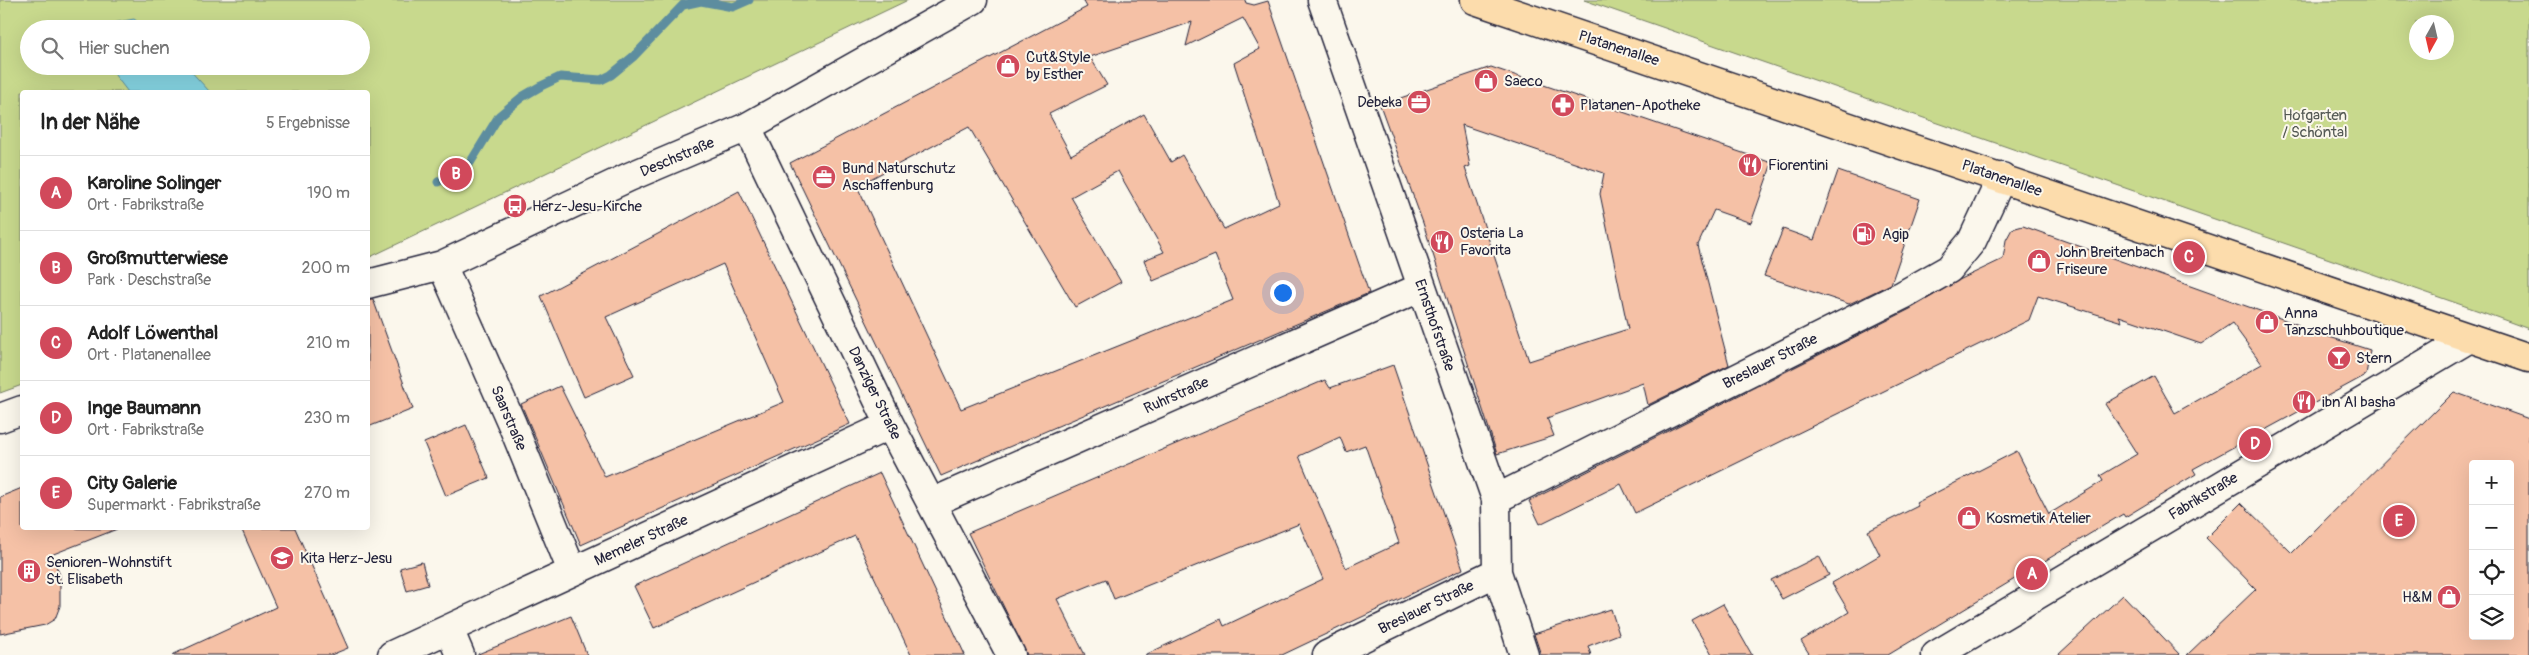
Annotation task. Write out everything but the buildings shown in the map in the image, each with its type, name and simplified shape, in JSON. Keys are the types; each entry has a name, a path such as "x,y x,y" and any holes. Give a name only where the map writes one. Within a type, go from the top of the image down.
{"main road":[{"name":"Platanenallee","path":"1475,0 2529,358"}],"street":[{"name":"Deschstraße","path":"370,283 442,265 629,177 747,127 973,0"},
{"name":"Ernsthofstraße","path":"1322,0 1496,499 1497,572 1524,655"},
{"name":"Danziger Straße","path":"747,127 890,425 1011,655"},
{"name":"Breslauer Straße","path":"1496,499 1903,295 1949,269 1972,241 2002,178"},
{"name":"Saarstraße","path":"442,265 512,424 572,571"},
{"name":"Ruhrstraße","path":"931,503 1422,287"},
{"name":"Fabrikstraße","path":"1936,655 2470,338"},
{"path":"0,418 20,411"},
{"name":"Memeler Straße","path":"392,655 890,425"},
{"name":"Breslauer Straße","path":"1327,655 1497,572"},
{"path":"449,629 460,655"}],"green space":[{"path":"0,0 908,0 370,257 370,90 20,90 20,386 0,393"},
{"name":"Hofgarten / Schöntal","path":"1584,0 2529,0 2529,329 2485,313"}],"water":[{"path":"115,75 194,75 208,90 126,90"}],"waterway":[{"path":"438,182 470,163 499,116 522,97 560,77 601,80 611,75 634,56 683,5 701,1 733,7 749,0"}],"place":[{"name":"Cut&Style by Esther","path":"1008,66"},
{"name":"Saeco","path":"1486,81"},
{"name":"Debeka","path":"1419,102"},
{"name":"Platanen-Apotheke","path":"1563,105"},
{"name":"Fiorentini","path":"1750,165"},
{"name":"Großmutterwiese","path":"456,174"},
{"name":"Bund Naturschutz Aschaffenburg","path":"824,177"},
{"name":"Herz-Jesu-Kirche","path":"515,206"},
{"name":"Agip","path":"1864,234"},
{"name":"Osteria La Favorita","path":"1442,242"},
{"name":"Adolf Löwenthal","path":"2189,257"},
{"name":"John Breitenbach Friseure","path":"2039,261"},
{"name":"Anna Tanzschuhboutique","path":"2267,322"},
{"name":"Stern","path":"2339,358"},
{"name":"ibn Al basha","path":"2304,402"},
{"name":"Inge Baumann","path":"2255,444"},
{"name":"Kosmetik Atelier","path":"1969,518"},
{"name":"City Galerie","path":"2399,521"},
{"name":"Kita Herz-Jesu","path":"282,558"},
{"name":"Senioren-Wohnstift St. Elisabeth","path":"29,571"},
{"name":"Karoline Solinger","path":"2032,574"},
{"name":"H&M","path":"2449,597"}]}
